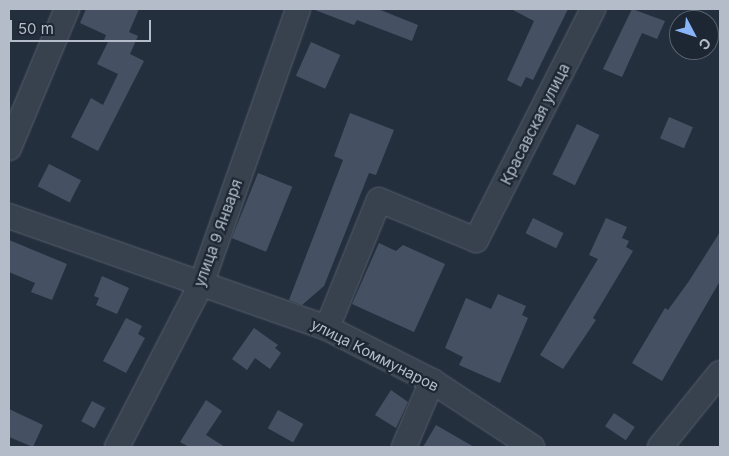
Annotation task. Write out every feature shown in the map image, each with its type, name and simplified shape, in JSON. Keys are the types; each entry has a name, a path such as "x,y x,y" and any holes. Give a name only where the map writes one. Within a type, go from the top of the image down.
{"street":[{"path":"9,148 67,9"},
{"name":"улица 9 Января","path":"117,447 202,282 298,9"},
{"name":"Красавская улица","path":"327,328 378,200 476,240 594,9"},
{"name":"улица Коммунаров","path":"9,216 202,282 327,328 432,381 532,447"},
{"path":"660,447 720,373"},
{"path":"404,447 432,381"}],"building":[{"path":"86,9 139,9 129,32 138,36 130,54 144,61 98,151 71,137 91,98 103,105 118,74 97,64 108,42 104,40 106,35 80,23"},
{"path":"378,9 418,25 412,41 357,20 354,25 315,10"},
{"path":"511,9 568,9 533,80 526,77 521,87 507,80 534,21"},
{"path":"632,9 665,21 657,39 642,33 622,77 603,69"},
{"path":"311,42 340,55 325,89 296,76"},
{"path":"350,113 394,130 376,175 369,173 324,286 302,305 289,300 343,160 334,156"},
{"path":"669,117 693,127 684,148 660,138"},
{"path":"577,124 599,135 575,185 552,174"},
{"path":"49,164 81,180 70,203 38,186"},
{"path":"258,173 292,187 266,252 232,238"},
{"path":"533,218 564,233 556,248 526,233"},
{"path":"606,218 627,227 622,238 629,241 626,247 633,251 593,318 596,320 563,369 540,355 598,259 589,255"},
{"path":"720,232 720,281 662,381 632,363 665,308 668,310 689,281"},
{"path":"9,240 67,264 52,300 31,292 35,283 9,272"},
{"path":"379,243 396,251 403,245 445,264 414,332 352,304"},
{"path":"102,276 129,288 117,314 96,305 99,298 94,296"},
{"path":"498,294 526,306 522,315 528,318 500,383 459,365 463,357 445,348 466,298 491,309"},
{"path":"126,318 142,326 138,334 145,338 126,373 103,361"},
{"path":"254,328 278,345 275,348 281,353 270,369 255,358 247,370 232,359"},
{"path":"391,390 408,402 396,428 375,415"},
{"path":"206,400 222,411 206,435 225,447 189,447 180,442"},
{"path":"92,401 105,408 94,428 81,421"},
{"path":"9,409 43,425 33,447 9,437"},
{"path":"278,410 303,424 293,442 268,428"},
{"path":"614,413 635,427 626,440 605,426"},
{"path":"436,425 474,447 423,447"}]}
